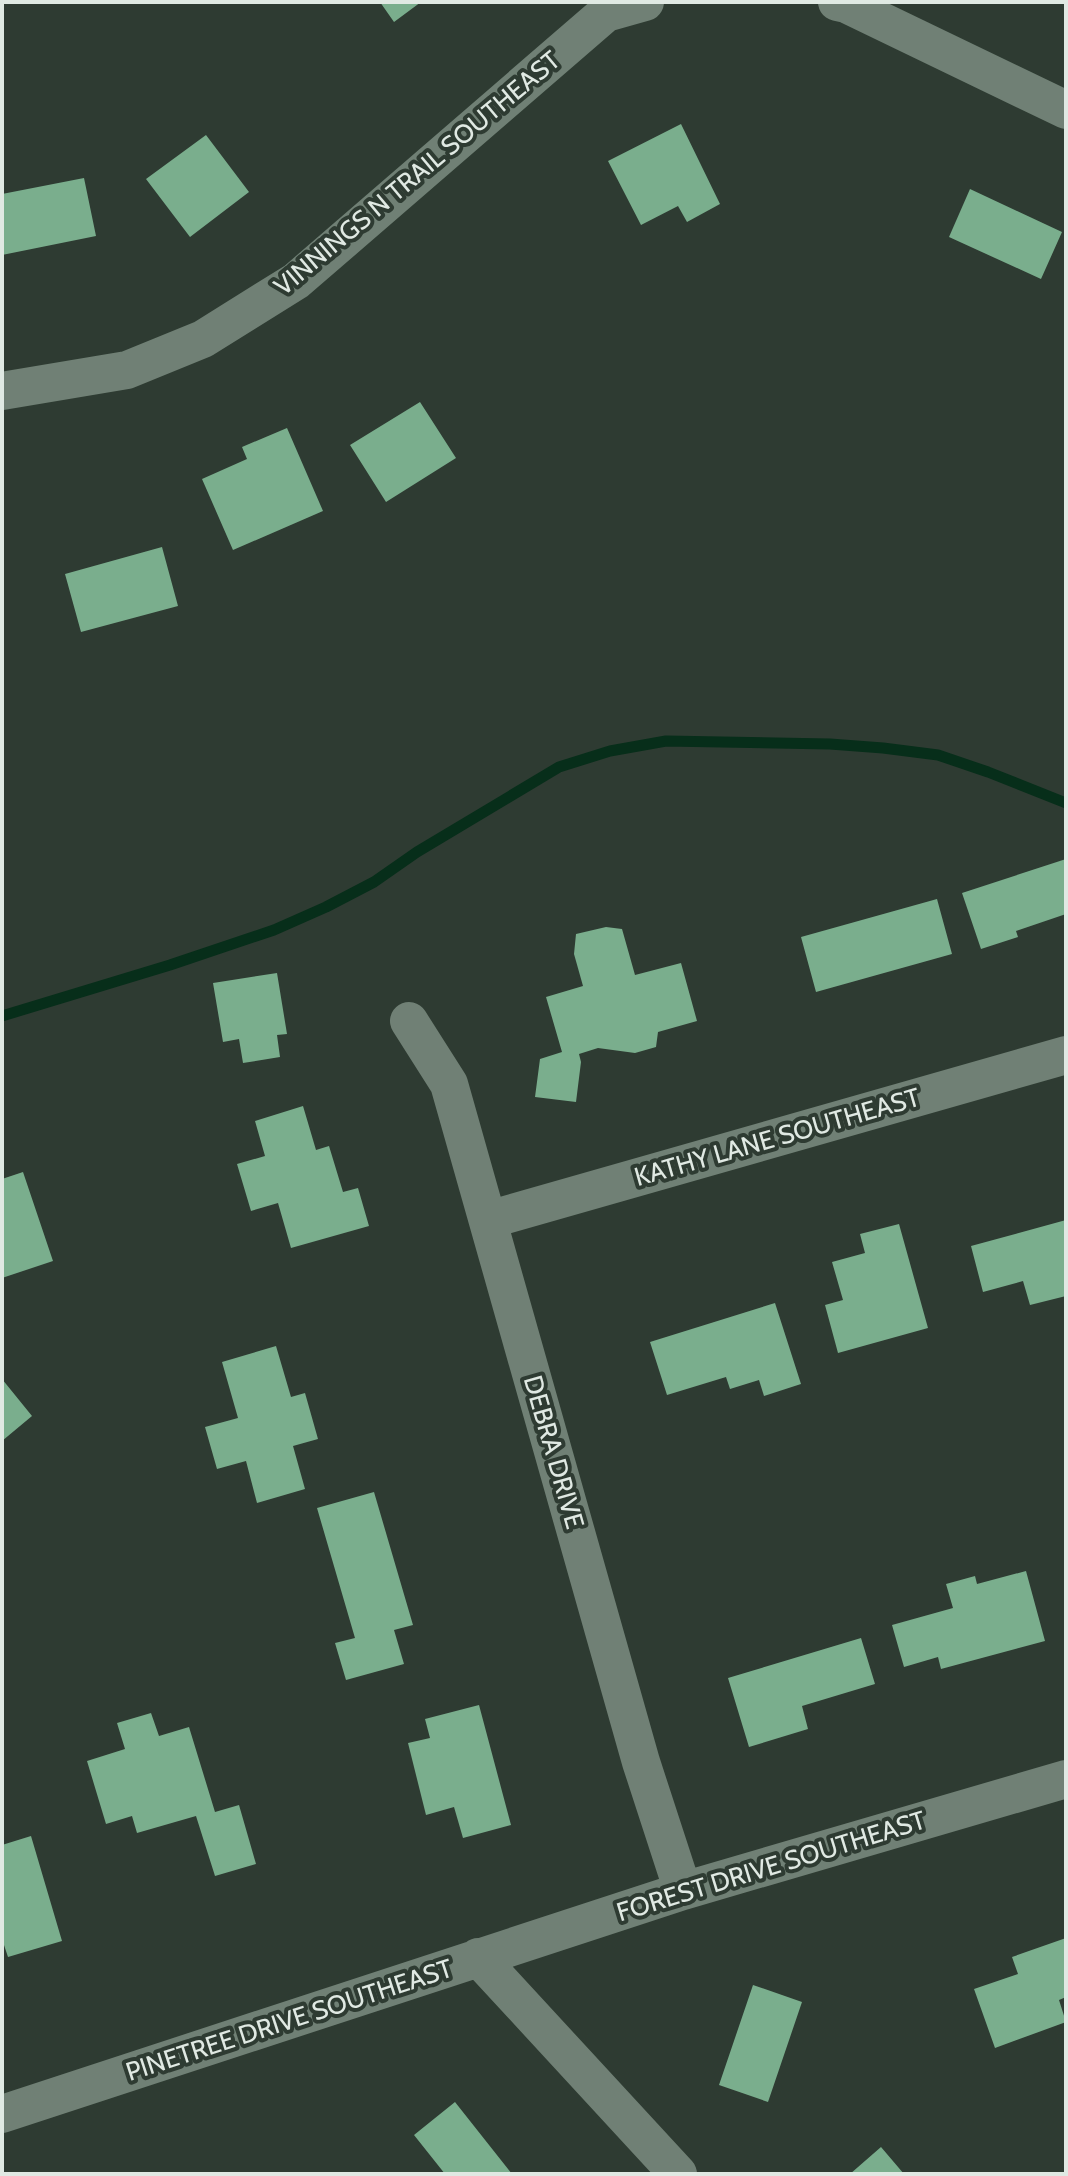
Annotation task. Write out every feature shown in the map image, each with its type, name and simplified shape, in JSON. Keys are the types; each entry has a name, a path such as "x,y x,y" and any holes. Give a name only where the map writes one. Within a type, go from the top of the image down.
{"street":[{"name":"VINNINGS N TRAIL SOUTHEAST","path":"2,391 127,370 203,339 296,281 606,13 645,2"},
{"path":"837,2 1066,110"},
{"name":"DEBRA DRIVE","path":"409,1021 449,1084 641,1762 683,1891"},
{"name":"KATHY LANE SOUTHEAST","path":"488,1220 1066,1055"},
{"name":"FOREST DRIVE SOUTHEAST","path":"478,1957 683,1891 1066,1779"},
{"name":"PINETREE DRIVE SOUTHEAST","path":"2,2114 478,1957 678,2174"}],"building":[{"path":"380,2 421,2 394,22"},
{"path":"681,124 720,204 687,222 678,206 641,225 608,161"},
{"path":"206,135 249,192 190,237 146,179"},
{"path":"84,178 96,236 2,255 2,194"},
{"path":"970,189 1062,232 1041,279 949,237"},
{"path":"420,402 456,458 386,502 350,445"},
{"path":"287,428 323,511 233,550 202,479 247,459 242,447"},
{"path":"162,547 178,606 81,632 65,574"},
{"path":"1066,859 1066,914 1016,931 1018,937 981,949 962,893"},
{"path":"937,899 952,954 816,992 801,937"},
{"path":"606,927 622,929 635,975 681,963 697,1021 658,1032 656,1047 635,1053 598,1048 579,1054 581,1062 576,1102 535,1097 540,1059 562,1052 546,997 583,986 574,954 576,934"},
{"path":"277,973 287,1034 277,1035 280,1057 243,1063 239,1039 223,1042 213,983"},
{"path":"303,1106 316,1150 329,1146 343,1192 358,1188 369,1226 291,1248 278,1203 251,1211 237,1164 265,1156 255,1121"},
{"path":"23,1172 53,1261 2,1278 2,1179"},
{"path":"1066,1220 1066,1296 1030,1305 1023,1281 983,1292 971,1246"},
{"path":"899,1224 928,1328 838,1353 825,1305 843,1300 832,1262 865,1253 860,1234"},
{"path":"775,1303 801,1384 764,1396 759,1380 730,1389 726,1377 667,1395 650,1342"},
{"path":"276,1346 291,1397 305,1393 318,1439 293,1446 305,1489 257,1503 246,1461 217,1469 205,1427 238,1418 222,1362"},
{"path":"2,1379 32,1416 2,1441"},
{"path":"374,1492 413,1625 394,1630 404,1664 346,1680 335,1643 355,1638 317,1508"},
{"path":"1026,1571 1045,1641 941,1669 938,1657 904,1667 892,1625 953,1608 946,1584 975,1576 977,1584"},
{"path":"861,1638 875,1684 802,1706 808,1729 749,1747 728,1678"},
{"path":"479,1705 511,1825 463,1838 454,1807 426,1815 408,1743 430,1738 425,1719"},
{"path":"151,1713 159,1736 189,1727 215,1812 239,1805 256,1864 215,1876 196,1816 137,1833 132,1816 106,1824 87,1761 125,1749 117,1723"},
{"path":"31,1836 62,1941 8,1957 2,1939 2,1845"},
{"path":"1066,1938 1066,1997 1059,2000 1066,2022 995,2048 974,1989 1018,1974 1012,1957"},
{"path":"753,1985 802,2002 768,2102 719,2085"},
{"path":"455,2102 512,2174 445,2174 414,2135"},
{"path":"881,2147 904,2174 850,2174"}],"waterway":[{"path":"2,1016 274,930 374,882 417,852 559,767 610,751 666,741 883,748 938,755 1066,803"}]}
